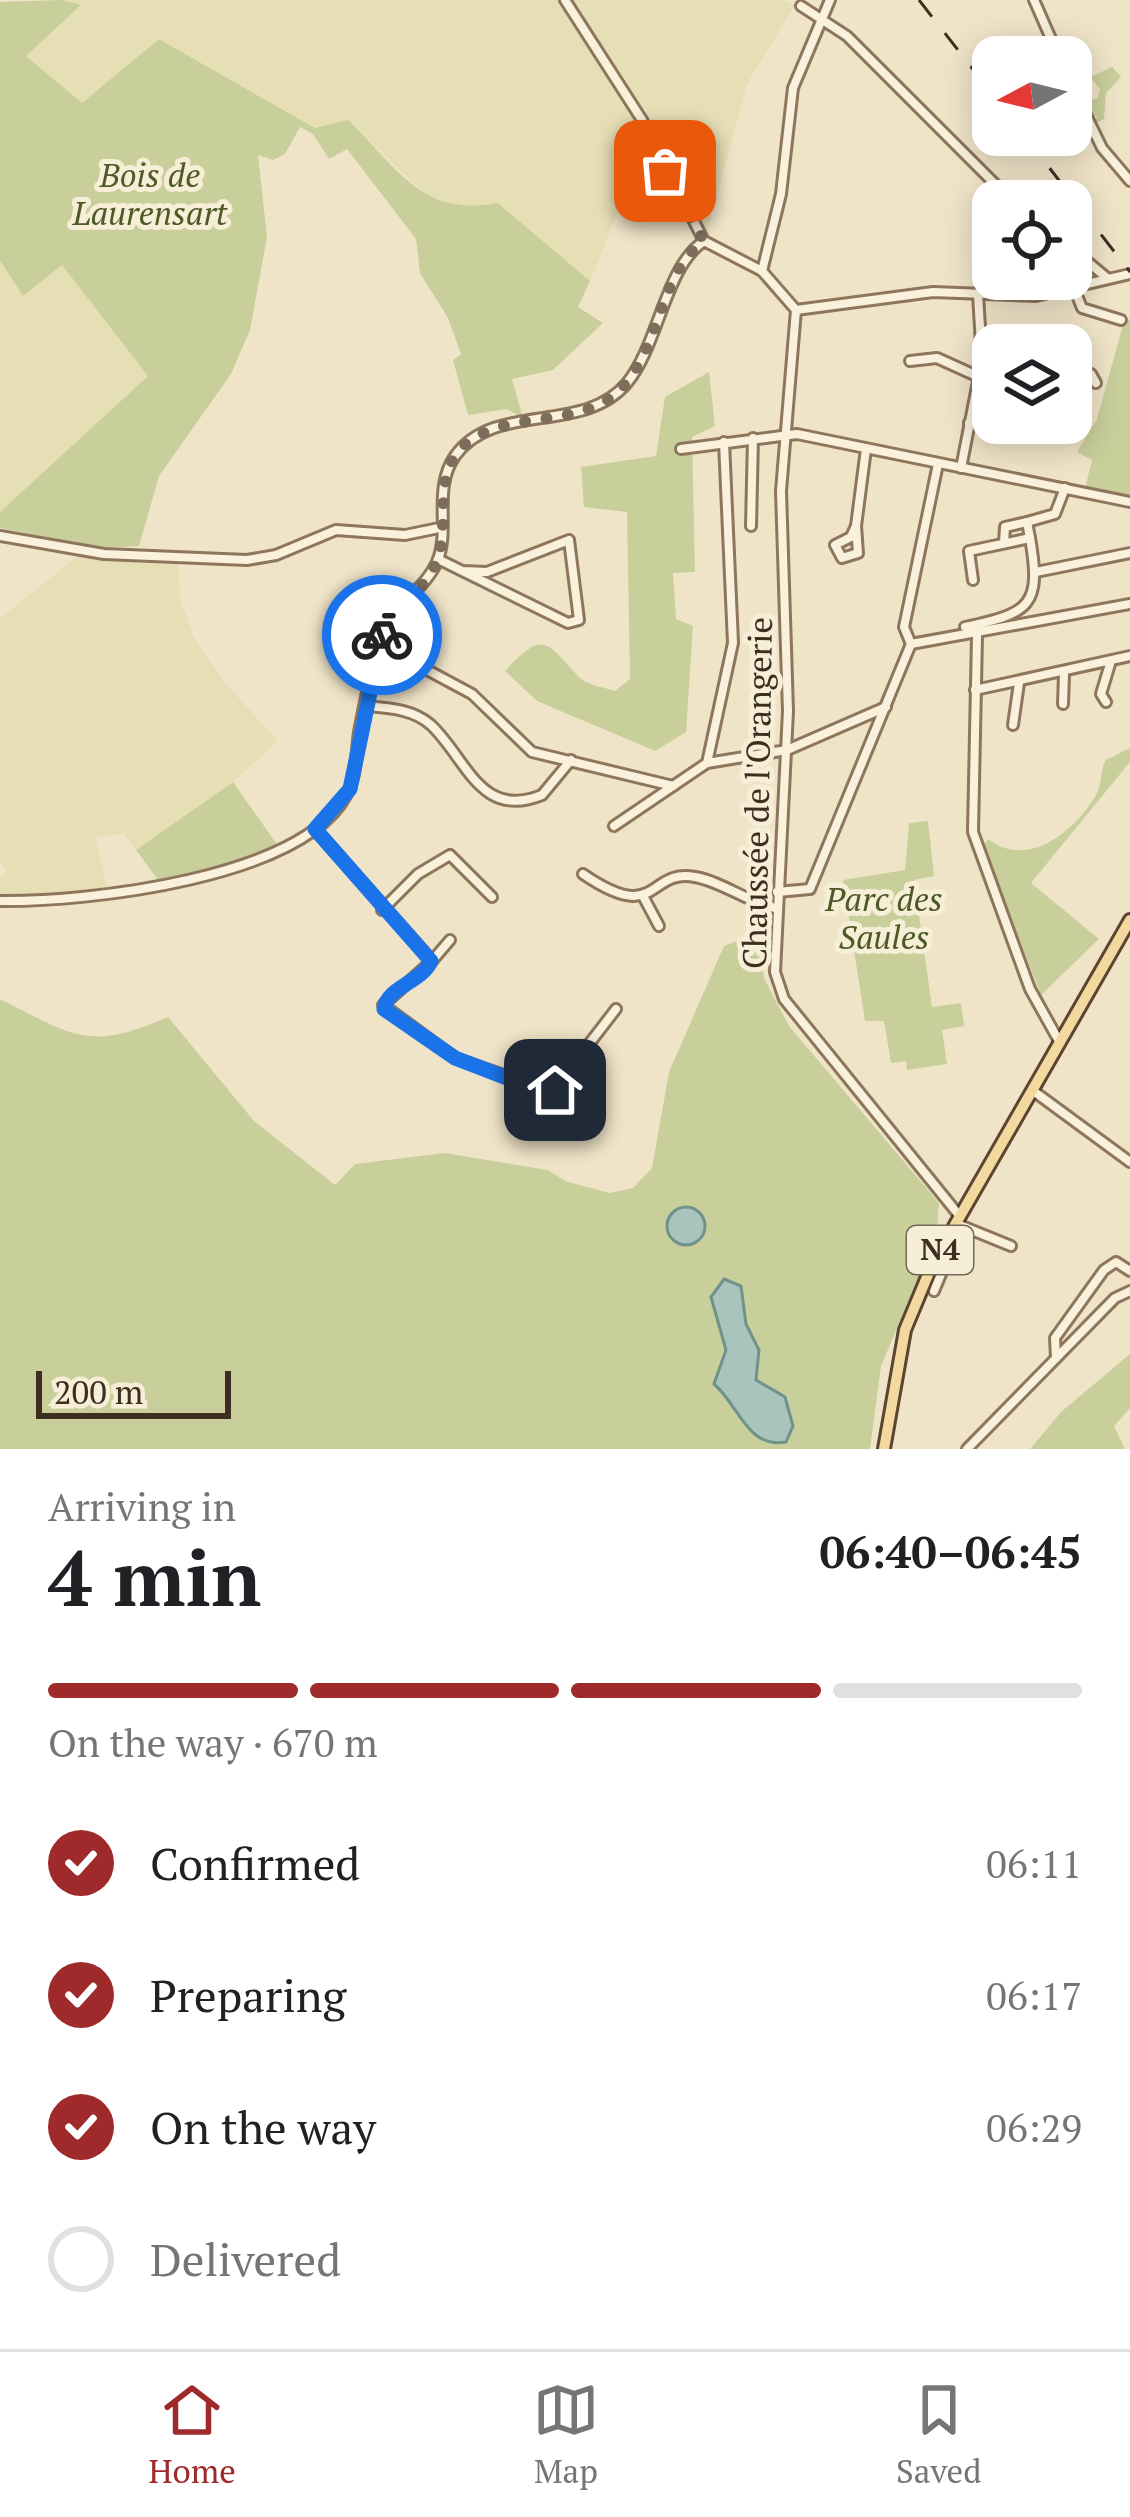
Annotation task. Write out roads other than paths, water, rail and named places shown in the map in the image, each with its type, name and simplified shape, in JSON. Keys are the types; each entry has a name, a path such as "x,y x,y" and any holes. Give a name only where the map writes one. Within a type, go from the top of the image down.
{"main road":[{"name":"N4","path":"884,1449 906,1326 957,1221 1130,920"}],"street":[{"path":"565,0 642,121 704,241 762,271 796,310 933,292 972,294"},
{"path":"762,271 782,194 790,96 830,0"},
{"path":"1034,0 1050,36"},
{"path":"801,6 824,17 991,180"},
{"path":"1092,128 1102,148 1130,181"},
{"path":"0,901 182,883 244,866 315,829 350,789 386,625 422,589 438,559 446,473 472,439 509,424 583,412 623,388 647,352 684,262 704,241"},
{"path":"1092,265 1108,278"},
{"path":"1092,283 1130,274"},
{"path":"1079,300 1082,308 1121,320"},
{"name":"Chaussée de l'Orangerie","path":"796,310 780,506 787,750 772,960 784,999 957,1221"},
{"path":"910,362 937,358 972,374"},
{"path":"1092,376 1096,383"},
{"path":"961,468 972,409"},
{"path":"681,448 785,434 1130,502"},
{"path":"751,526 753,438"},
{"path":"707,763 733,643 724,442"},
{"path":"856,526 866,448"},
{"path":"776,892 810,889 911,644 904,627 938,464"},
{"path":"1004,543 1005,527 1055,514 1065,488"},
{"path":"998,625 1026,605 1036,590 1027,522"},
{"path":"0,536 104,554 247,560 276,555 336,530 405,536 439,528"},
{"path":"438,559 568,623 579,620 572,548 565,538 487,572 463,571"},
{"path":"973,580 969,550 1030,538"},
{"path":"1036,572 1130,553"},
{"path":"911,644 1130,604"},
{"path":"965,627 982,631"},
{"path":"982,631 975,690 973,832 1030,989 1059,1041"},
{"path":"975,690 1130,656"},
{"path":"1106,702 1101,694 1110,662"},
{"path":"374,675 403,665 429,671 472,694 528,750 673,786"},
{"path":"1063,704 1065,672"},
{"path":"1013,725 1019,683"},
{"path":"367,706 399,710 425,721 479,788 498,799 542,795 572,760"},
{"path":"614,826 707,763 787,750 886,707"},
{"path":"315,829 431,961"},
{"path":"382,910 418,874 450,855 491,897"},
{"path":"583,874 616,895 643,896 690,876 775,908"},
{"path":"643,896 659,926"},
{"path":"450,940 427,970 387,998 384,1009 455,1058 547,1092 557,1088 576,1054 616,1009"},
{"path":"1031,1089 1130,1162"},
{"path":"934,1292 957,1221 1011,1246"},
{"path":"1056,1358 1055,1338 1104,1270 1116,1262 1130,1271"},
{"path":"967,1449 1115,1298 1130,1291"}],"water":[{"path":"686,1207 699,1213 705,1226 699,1239 686,1245 673,1239 667,1226 673,1213"},
{"path":"724,1279 741,1286 746,1324 759,1350 756,1380 785,1397 793,1426 786,1442 762,1439 753,1432 714,1384 726,1350 711,1297"}],"railway":[{"path":"919,0 972,68"},
{"path":"1040,156 1130,272"}],"park label":[{"name":"Bois de Laurensart","path":"150,194"},
{"name":"Parc des Saules","path":"884,918"}]}
